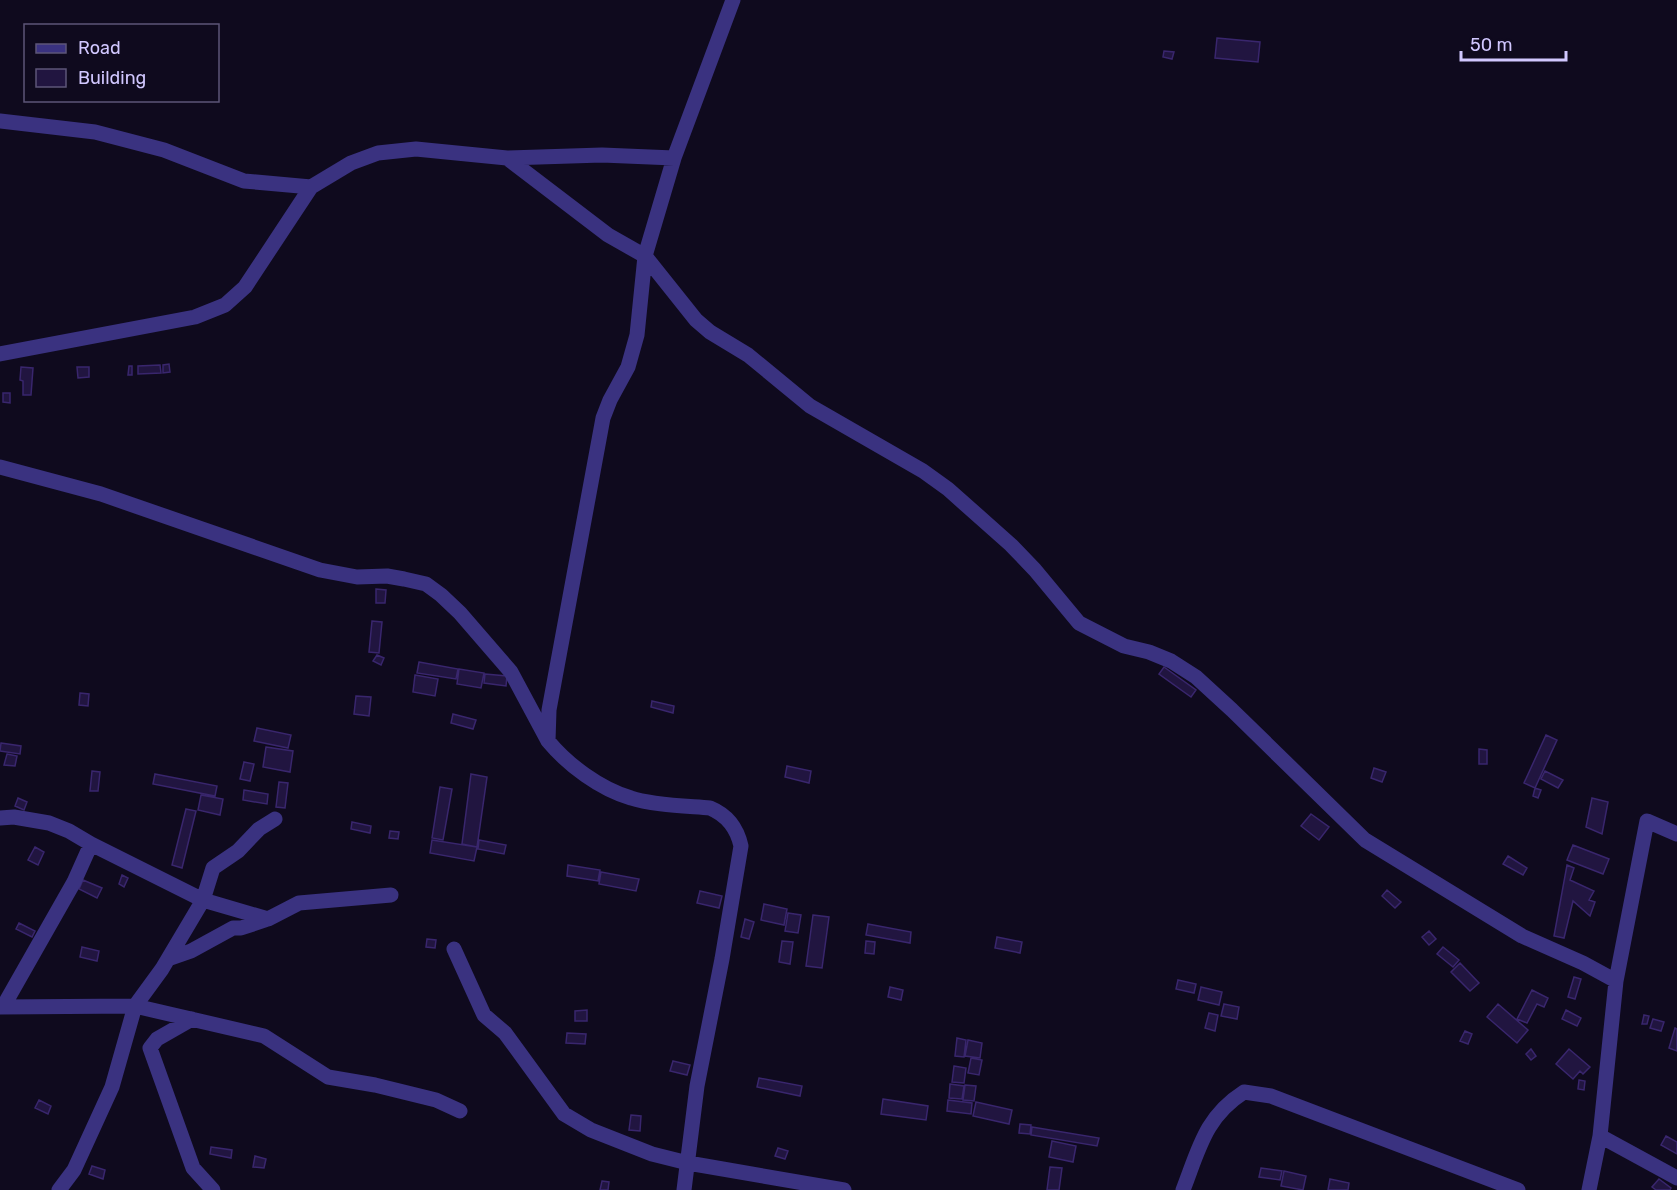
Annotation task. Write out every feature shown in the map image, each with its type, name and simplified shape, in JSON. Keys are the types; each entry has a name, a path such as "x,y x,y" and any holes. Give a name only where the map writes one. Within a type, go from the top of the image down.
{"street":[{"path":"548,741 549,710 603,418 628,367 637,335 645,256 674,158 733,0"},
{"path":"0,121 95,132 173,153 244,181 310,187"},
{"path":"0,354 195,317 225,305 245,287 310,187 351,163 378,153 416,149 507,158 602,155 674,158"},
{"path":"507,158 590,222 645,256 696,320 710,332 748,355 810,406 923,471 981,516 1035,570 1078,623 1124,646 1149,652 1171,661 1196,677 1365,840 1522,936 1583,963 1616,981"},
{"path":"0,467 101,494 320,570 357,577 387,576 426,584 460,612 511,672 548,741 561,756 610,789 632,799 710,808 721,813 738,833 741,846 697,1086 684,1190"},
{"path":"0,818 49,823 203,900 268,919"},
{"path":"59,1190 74,1170 112,1087 135,1006 168,959 203,900 213,868 238,851 259,829 275,819"},
{"path":"1589,1190 1600,1136 1616,981 1647,822 1677,834"},
{"path":"2,1007 74,882 91,844"},
{"path":"168,959 191,951 233,928 268,919 299,903 391,895"},
{"path":"454,949 484,1015 505,1033 564,1114 616,1142 652,1155 844,1190"},
{"path":"2,1007 135,1006 264,1036 328,1077 375,1085 436,1100 460,1111"},
{"path":"192,1019 157,1039 150,1048 193,1168 213,1190"},
{"path":"1183,1190 1208,1127 1227,1103 1244,1092 1271,1096 1518,1190"},
{"path":"1600,1136 1677,1178"}],"building":[{"path":"1217,38 1260,42 1258,62 1215,58"},
{"path":"1164,51 1174,52 1172,59 1163,57"},
{"path":"169,364 170,372 163,373 163,365"},
{"path":"160,365 161,373 138,374 138,366"},
{"path":"129,366 132,366 132,375 128,375"},
{"path":"21,367 33,368 31,395 23,395 23,381 20,380"},
{"path":"77,367 89,367 89,377 78,378"},
{"path":"3,393 10,393 10,403 3,402"},
{"path":"376,589 386,590 385,603 376,603"},
{"path":"372,621 382,622 379,653 369,652"},
{"path":"377,655 384,658 381,665 373,661"},
{"path":"419,662 458,669 456,679 417,673"},
{"path":"1164,667 1196,690 1191,697 1159,674"},
{"path":"459,669 484,673 481,688 457,684"},
{"path":"485,674 507,676 506,686 484,683"},
{"path":"415,675 438,679 435,696 413,692"},
{"path":"80,693 89,694 88,706 79,705"},
{"path":"356,696 371,697 369,716 354,714"},
{"path":"652,701 674,706 673,713 651,707"},
{"path":"453,714 476,720 473,729 451,723"},
{"path":"257,728 291,735 288,748 254,741"},
{"path":"1546,735 1557,740 1535,788 1524,783"},
{"path":"1,743 21,746 20,754 0,751"},
{"path":"266,747 293,751 290,772 263,767"},
{"path":"1479,749 1487,750 1487,764 1479,764"},
{"path":"7,754 17,756 15,766 4,765"},
{"path":"244,762 254,764 250,781 240,779"},
{"path":"787,766 811,771 809,783 785,777"},
{"path":"1374,768 1386,772 1382,782 1371,778"},
{"path":"92,771 100,772 98,791 90,791"},
{"path":"1545,771 1563,780 1558,788 1541,779"},
{"path":"155,774 217,786 215,796 153,784"},
{"path":"471,774 487,777 477,847 462,844"},
{"path":"279,782 288,783 285,808 276,807"},
{"path":"440,787 452,789 443,840 432,838"},
{"path":"1535,788 1541,790 1538,798 1533,796"},
{"path":"244,790 268,794 267,804 243,800"},
{"path":"201,795 223,799 220,815 198,810"},
{"path":"18,798 27,802 24,810 15,806"},
{"path":"1592,798 1608,802 1602,834 1586,827"},
{"path":"186,809 196,811 182,868 172,865"},
{"path":"1311,814 1329,827 1319,840 1301,826"},
{"path":"352,822 371,826 370,833 351,829"},
{"path":"390,831 399,832 398,839 389,838"},
{"path":"432,840 477,847 474,861 430,853"},
{"path":"479,840 506,845 504,854 478,849"},
{"path":"1573,845 1609,859 1603,874 1567,860"},
{"path":"35,847 44,852 38,865 28,860"},
{"path":"1508,856 1527,868 1523,875 1503,864"},
{"path":"568,865 600,870 598,881 567,876"},
{"path":"1567,865 1574,868 1570,880 1594,891 1589,900 1595,902 1590,916 1573,901 1564,938 1554,936"},
{"path":"601,872 639,879 636,891 599,884"},
{"path":"122,875 128,878 124,887 119,884"},
{"path":"83,880 102,888 97,898 79,889"},
{"path":"1387,890 1401,902 1395,908 1382,896"},
{"path":"700,891 722,896 719,908 697,903"},
{"path":"764,904 787,909 784,925 761,920"},
{"path":"788,913 801,915 798,933 785,931"},
{"path":"813,915 829,917 822,968 806,966"},
{"path":"745,919 754,922 749,939 741,937"},
{"path":"19,923 35,931 32,937 16,929"},
{"path":"868,924 911,932 910,943 866,935"},
{"path":"1429,931 1436,939 1429,945 1422,937"},
{"path":"997,937 1022,942 1020,953 995,948"},
{"path":"427,939 436,940 435,948 426,947"},
{"path":"782,941 793,942 790,964 779,962"},
{"path":"866,941 875,942 874,954 865,953"},
{"path":"82,947 99,951 97,961 80,957"},
{"path":"1443,947 1459,960 1453,967 1437,954"},
{"path":"1460,963 1479,983 1470,991 1451,972"},
{"path":"1574,977 1581,979 1575,999 1568,997"},
{"path":"1178,980 1196,984 1194,993 1176,989"},
{"path":"890,987 903,990 901,1000 888,997"},
{"path":"1201,987 1222,992 1219,1005 1198,1000"},
{"path":"1532,990 1548,998 1544,1007 1537,1004 1527,1023 1517,1019"},
{"path":"1224,1004 1239,1007 1237,1019 1221,1016"},
{"path":"1498,1004 1528,1030 1517,1043 1487,1017"},
{"path":"587,1010 587,1021 575,1021 575,1011"},
{"path":"1566,1010 1581,1018 1577,1026 1562,1019"},
{"path":"1209,1013 1218,1015 1215,1031 1205,1028"},
{"path":"1644,1015 1649,1016 1647,1024 1642,1024"},
{"path":"1653,1019 1664,1022 1661,1031 1650,1028"},
{"path":"1675,1028 1677,1029 1677,1051 1669,1048"},
{"path":"1465,1031 1472,1034 1468,1044 1460,1041"},
{"path":"567,1033 586,1034 585,1044 566,1043"},
{"path":"957,1038 966,1040 964,1057 955,1056"},
{"path":"968,1040 982,1043 980,1058 965,1056"},
{"path":"1531,1049 1536,1056 1531,1060 1526,1054"},
{"path":"1569,1049 1590,1067 1583,1074 1580,1071 1573,1079 1556,1064"},
{"path":"971,1058 982,1060 979,1075 968,1073"},
{"path":"673,1061 690,1065 687,1075 670,1071"},
{"path":"954,1066 966,1068 964,1083 952,1082"},
{"path":"759,1078 802,1086 800,1096 757,1087"},
{"path":"1579,1080 1585,1081 1584,1090 1578,1089"},
{"path":"950,1084 964,1086 962,1099 949,1098"},
{"path":"965,1085 976,1086 974,1101 963,1100"},
{"path":"883,1099 928,1106 926,1120 881,1114"},
{"path":"39,1100 51,1106 48,1114 35,1108"},
{"path":"948,1100 972,1103 971,1114 947,1111"},
{"path":"976,1102 1012,1110 1009,1124 973,1116"},
{"path":"631,1115 641,1116 640,1131 629,1130"},
{"path":"1020,1124 1031,1125 1030,1134 1019,1133"},
{"path":"1032,1127 1099,1138 1097,1146 1031,1135"},
{"path":"1666,1136 1677,1142 1677,1154 1661,1145"},
{"path":"1052,1141 1076,1146 1073,1162 1049,1157"},
{"path":"211,1147 232,1150 231,1158 210,1154"},
{"path":"778,1148 788,1151 785,1159 775,1156"},
{"path":"255,1156 266,1159 264,1168 253,1167"},
{"path":"92,1166 105,1170 103,1179 89,1174"},
{"path":"1050,1167 1062,1168 1059,1190 1047,1190"},
{"path":"1261,1168 1282,1171 1280,1180 1259,1177"},
{"path":"1284,1171 1306,1176 1303,1190 1281,1186"},
{"path":"1330,1179 1349,1183 1348,1190 1328,1190"},
{"path":"1659,1179 1671,1188 1670,1190 1656,1190 1652,1187"},
{"path":"602,1181 609,1182 608,1190 600,1190"}]}
